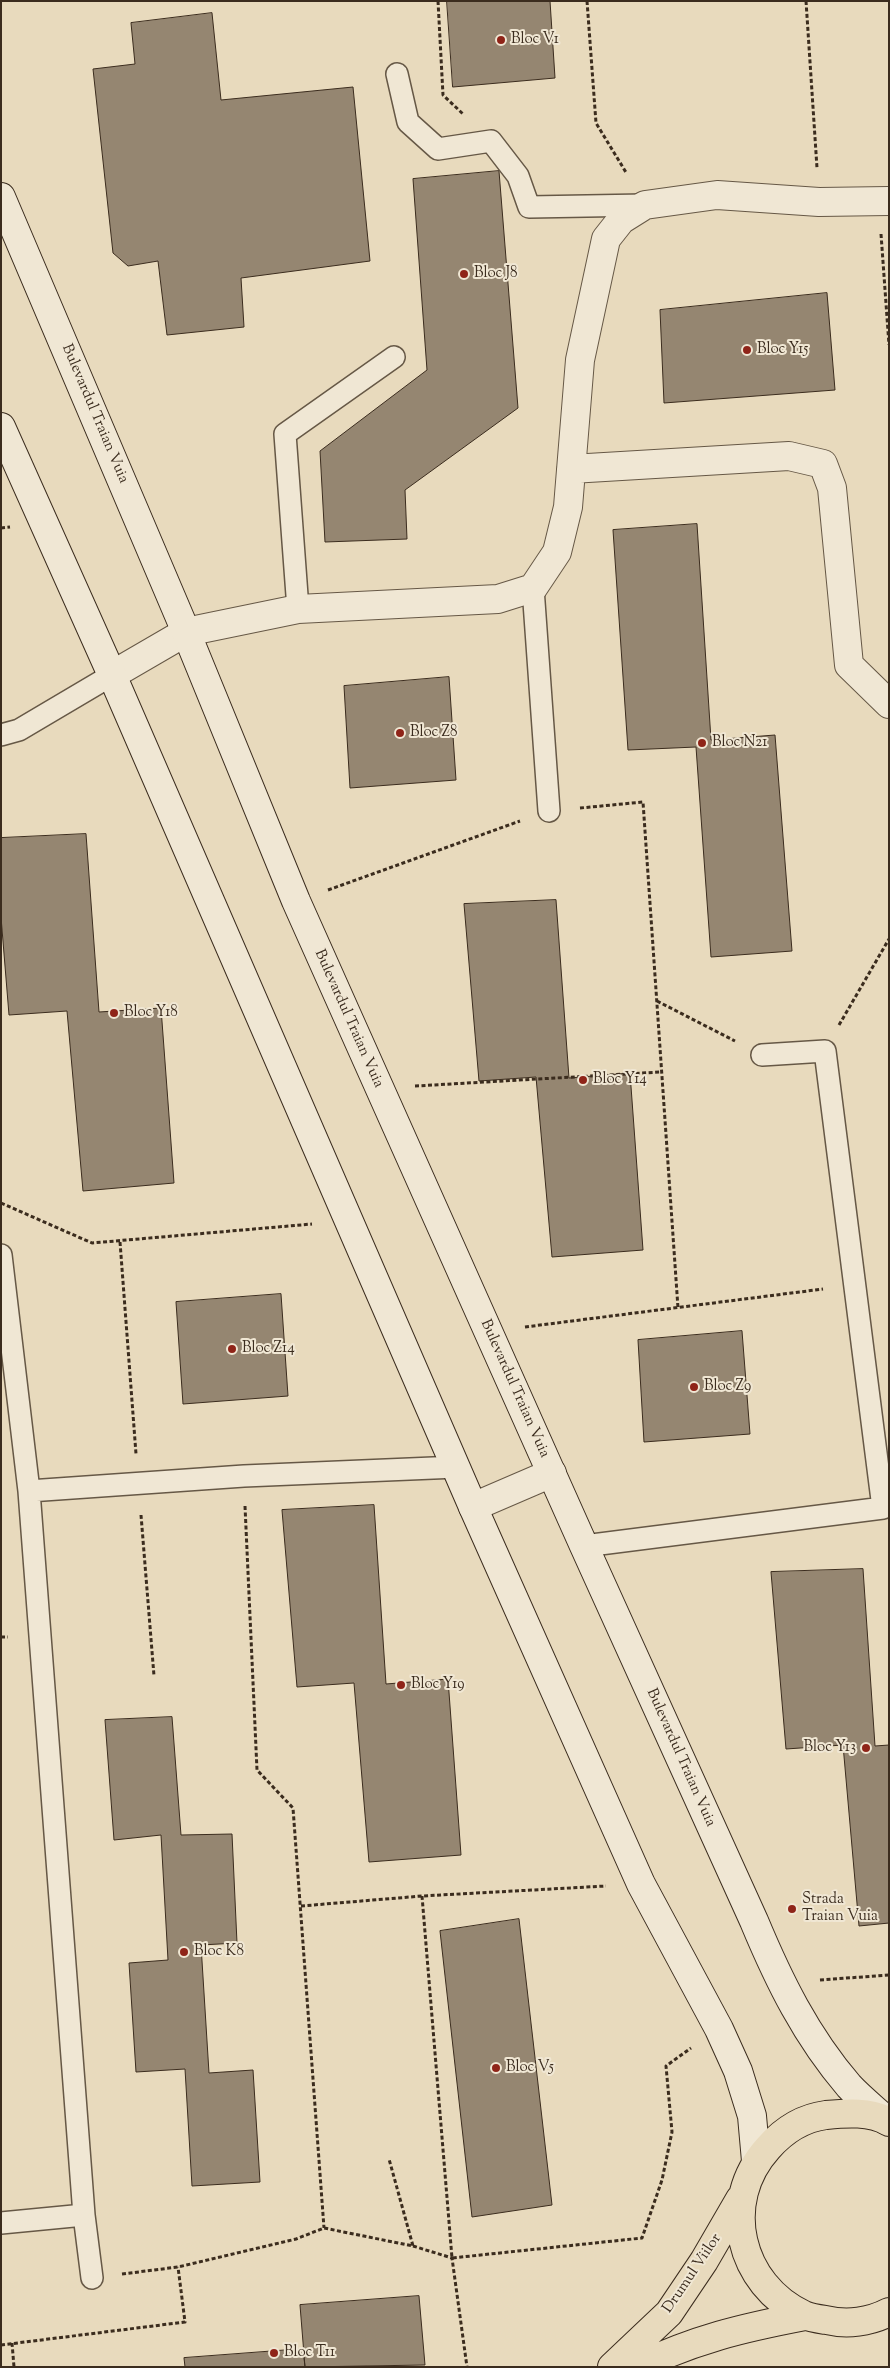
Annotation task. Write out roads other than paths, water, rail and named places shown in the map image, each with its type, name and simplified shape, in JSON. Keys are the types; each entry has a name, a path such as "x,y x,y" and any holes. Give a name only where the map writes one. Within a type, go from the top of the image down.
{"highway":[{"path":"805,2316 774,2296 752,2267 740,2232 742,2195 756,2161 781,2134 813,2117 850,2112 887,2121"},
{"name":"Drumul Viilor","path":"612,2367 669,2313 704,2261 742,2195"},
{"path":"637,2367 670,2351 708,2337 747,2327 805,2316 841,2323 878,2318 889,2312"}],"main road":[{"path":"112,675 186,632 298,609 498,598 533,588 557,552 568,507 580,360 606,239 621,220 645,204 717,195 819,202 883,201"},
{"name":"Bulevardul Traian Vuia","path":"1,197 186,632 296,901 378,1088 780,1982 813,2039 844,2079 887,2121"},
{"path":"1,427 112,675 473,1507 642,1884 719,2029 738,2071 752,2116 756,2161"},
{"path":"571,469 789,456 823,464 832,488 850,665 889,704"},
{"path":"473,1507 552,1473"}],"lane":[{"path":"397,74 408,122 438,149 490,140 518,176 529,207 645,204"},
{"path":"298,609 286,434 394,357"},
{"path":"533,588 549,811"},
{"path":"1,735 19,730 112,675"},
{"path":"584,1546 886,1513 825,1051 762,1055"},
{"path":"1,1255 29,1491 84,2215 92,2278"},
{"path":"29,1491 244,1476 457,1467"},
{"path":"1,2223 84,2215"}],"place":[{"name":"Bloc V1","path":"501,40"},
{"name":"Bloc J8","path":"464,274"},
{"name":"Bloc Y15","path":"747,350"},
{"name":"Bloc Z8","path":"400,733"},
{"name":"Bloc N21","path":"702,743"},
{"name":"Bloc Y18","path":"114,1013"},
{"name":"Bloc Y14","path":"583,1080"},
{"name":"Bloc Z14","path":"232,1349"},
{"name":"Bloc Z9","path":"694,1387"},
{"name":"Bloc Y19","path":"401,1685"},
{"name":"Bloc Y13","path":"866,1748"},
{"name":"Strada Traian Vuia","path":"792,1909"},
{"name":"Bloc K8","path":"184,1952"},
{"name":"Bloc V5","path":"496,2068"},
{"name":"Bloc T11","path":"274,2353"}]}
